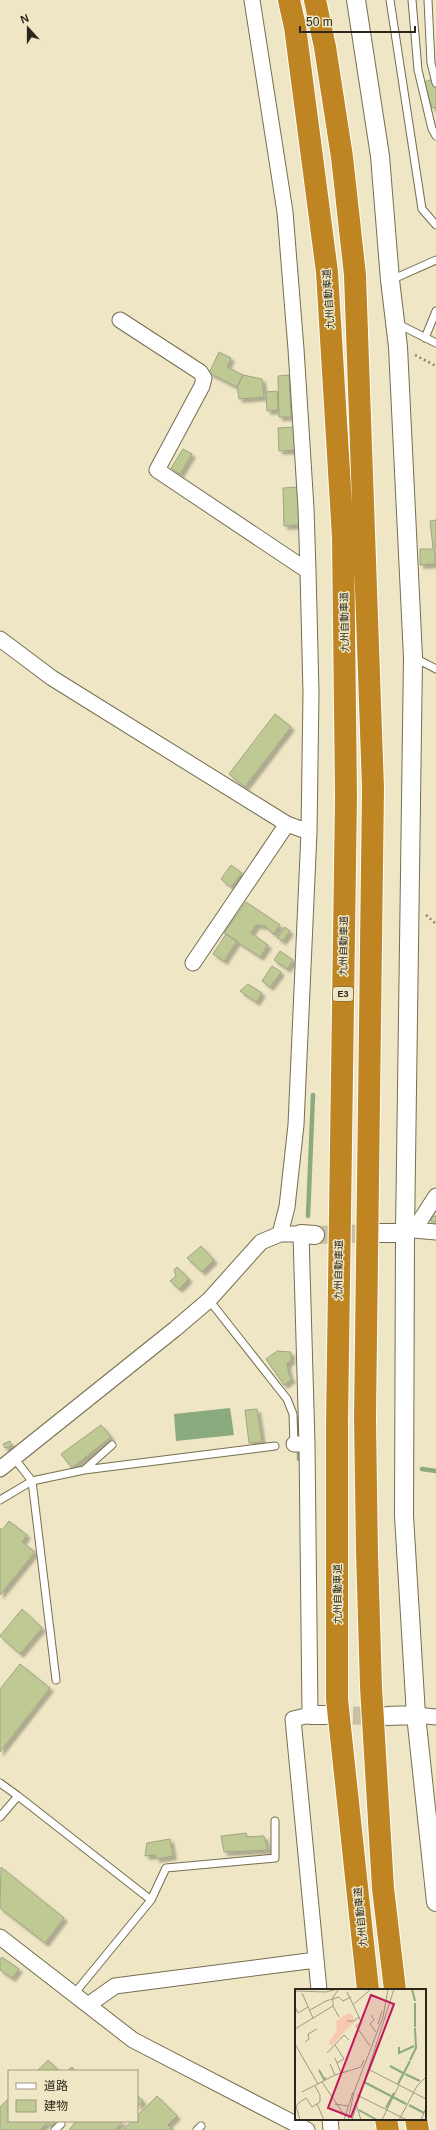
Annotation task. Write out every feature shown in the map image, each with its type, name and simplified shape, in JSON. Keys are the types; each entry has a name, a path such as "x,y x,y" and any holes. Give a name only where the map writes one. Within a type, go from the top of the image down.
{"highway":[{"name":"九州自動車道","path":"289,0 296,35 327,272 343,538 346,796 337,1392 337,1699 368,1989"},
{"path":"315,0 342,157 355,275 374,788 365,1418 367,1553 371,1687 383,1888 396,1989"},
{"path":"386,2120 388,2130"},
{"path":"416,2120 418,2130"}],"street":[{"path":"252,0 285,212 299,397 308,571 310,693 309,832 296,1125 287,1207 280,1234"},
{"path":"356,0 380,156 390,280 396,323 413,657 404,1516 416,1715 436,1902"},
{"path":"120,320 200,372 204,378 202,386 157,470 308,571"},
{"path":"0,639 52,678 287,824 309,832"},
{"path":"193,963 287,824"},
{"path":"408,1230 436,1196"},
{"path":"380,1233 408,1230 436,1232"},
{"path":"0,1468 209,1300 261,1242 280,1234 308,1235 301,1444 318,1715 294,1719 319,1989"},
{"path":"387,1716 416,1715 436,1717"},
{"path":"0,1937 133,2040 307,2130"},
{"path":"88,2005 115,1986 316,1960"},
{"path":"330,2120 331,2130"}],"lane":[{"path":"390,0 422,209 436,225"},
{"path":"412,0 418,70 432,128 436,136"},
{"path":"428,0 431,63 436,83"},
{"path":"390,280 436,260"},
{"path":"425,338 436,311"},
{"path":"396,323 436,343"},
{"path":"413,657 436,669"},
{"path":"209,1300 287,1399 293,1414 301,1444"},
{"path":"84,1470 112,1445"},
{"path":"0,1500 32,1481 84,1470 275,1446"},
{"path":"14,1458 32,1481 56,1680"},
{"path":"0,1783 151,1900"},
{"path":"0,1817 18,1796"},
{"path":"74,1994 151,1900 166,1868 275,1858 275,1821"},
{"path":"55,2130 61,2124"}],"path":[{"path":"398,347 436,366"}],"shaded area":[{"path":"230,1408 234,1435 176,1441 174,1414"}],"building":[{"path":"436,78 436,107 432,108 424,82"},
{"path":"219,352 231,358 227,367 243,375 237,387 209,373"},
{"path":"243,375 262,379 264,397 239,399 237,387"},
{"path":"289,375 291,417 279,417 278,376"},
{"path":"277,391 278,410 267,411 266,392"},
{"path":"296,427 297,450 279,451 278,428"},
{"path":"183,449 192,454 180,474 171,468"},
{"path":"298,487 300,525 284,526 283,488"},
{"path":"436,520 436,547 433,548 430,521"},
{"path":"420,549 435,549 435,564 420,565"},
{"path":"275,714 291,727 245,787 229,774"},
{"path":"231,865 242,873 231,887 221,879"},
{"path":"246,902 280,925 273,934 265,926 256,925 251,933 268,945 260,957 224,933"},
{"path":"285,927 290,931 283,941 277,938"},
{"path":"226,934 237,941 224,961 213,954"},
{"path":"280,951 293,960 287,969 274,960"},
{"path":"272,966 281,972 270,987 262,981"},
{"path":"248,984 262,993 256,1002 240,991"},
{"path":"431,1216 436,1216 436,1222 431,1222"},
{"path":"201,1246 214,1260 202,1272 187,1258"},
{"path":"177,1267 189,1279 179,1289 170,1281 176,1276 174,1270"},
{"path":"277,1351 291,1352 291,1361 287,1363 289,1375 292,1379 284,1385 266,1359"},
{"path":"257,1409 262,1442 249,1443 245,1410"},
{"path":"101,1425 111,1437 72,1468 61,1454"},
{"path":"10,1441 12,1446 5,1448 3,1444"},
{"path":"9,1521 27,1535 22,1542 35,1552 0,1595 0,1528 2,1530"},
{"path":"22,1609 42,1628 20,1654 0,1636"},
{"path":"20,1664 50,1688 0,1752 0,1689"},
{"path":"246,1833 247,1837 264,1836 268,1850 224,1852 221,1836"},
{"path":"170,1839 173,1856 156,1859 156,1855 145,1856 147,1843"},
{"path":"1,1867 64,1918 45,1943 0,1908"},
{"path":"2,1957 19,1969 12,1978 0,1970 0,1960"},
{"path":"48,2060 58,2070 38,2070"},
{"path":"72,2067 75,2070 68,2070"},
{"path":"138,2096 143,2101 138,2106"},
{"path":"157,2096 177,2116 168,2125 173,2130 123,2130 131,2122 138,2122 138,2115"},
{"path":"8,2099 8,2122 48,2122 40,2130 0,2130 0,2107"},
{"path":"48,2122 55,2122 51,2126"},
{"path":"75,2122 122,2122 115,2130 69,2130"}],"waterway":[{"path":"308,1216 313,1095"},
{"path":"299,1419 299,1459"},
{"path":"422,1469 436,1471"}],"tunnel":[{"path":"315,1235 380,1233"},
{"path":"326,1715 386,1716"}]}
